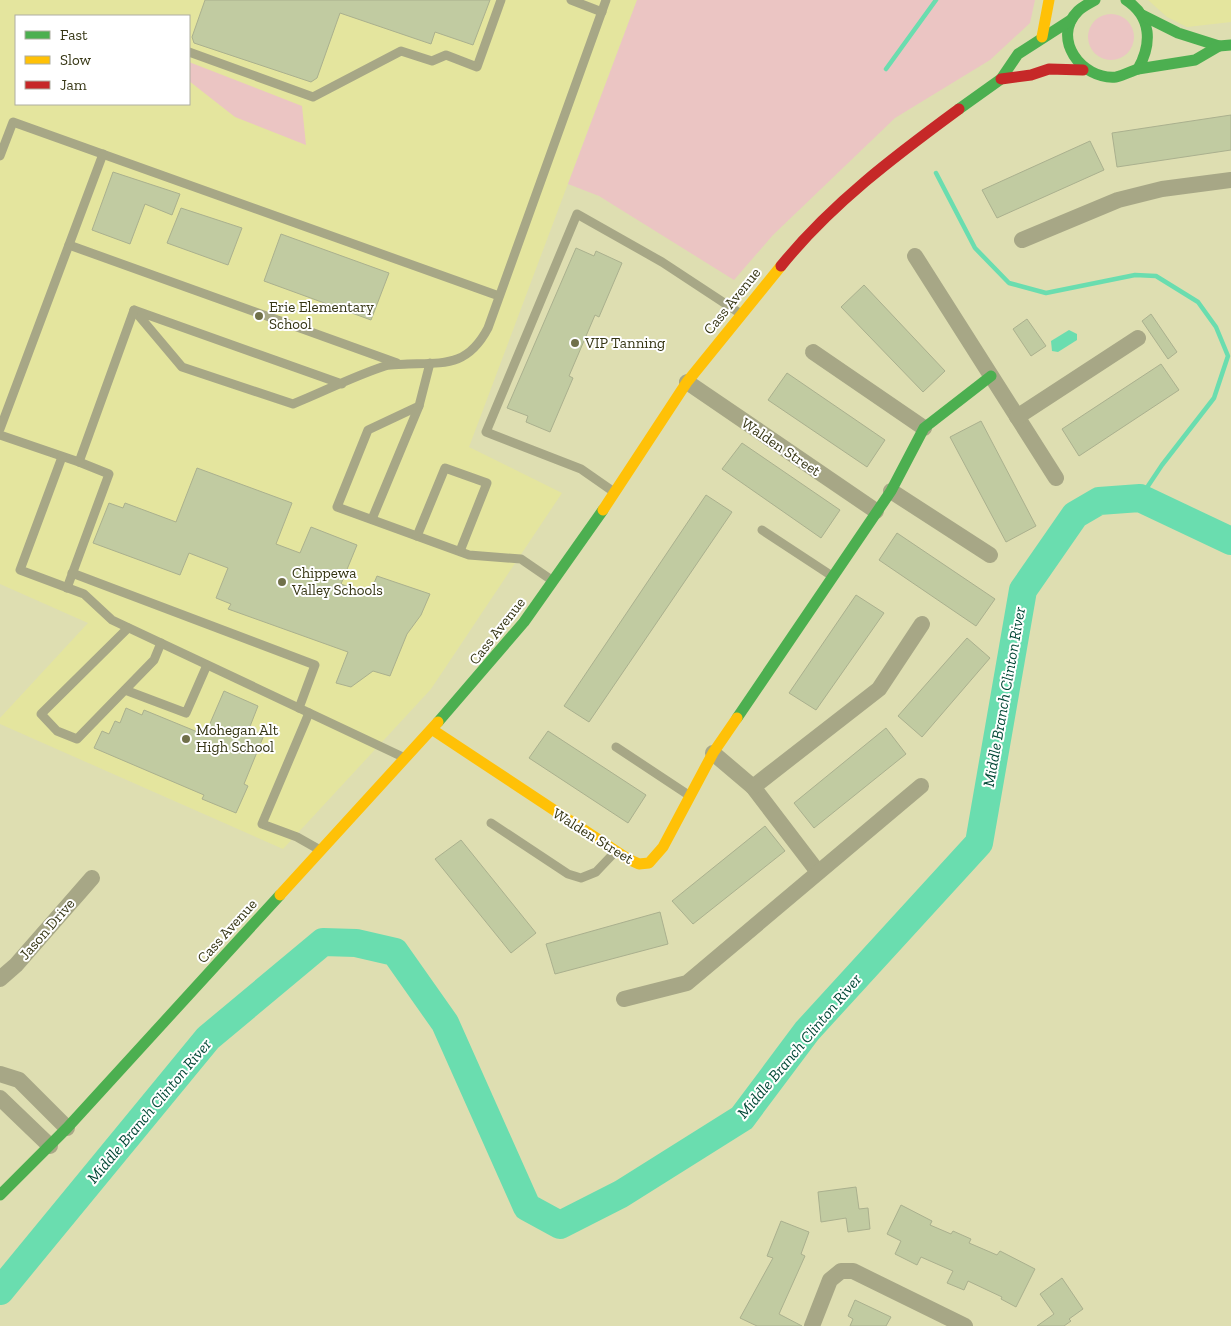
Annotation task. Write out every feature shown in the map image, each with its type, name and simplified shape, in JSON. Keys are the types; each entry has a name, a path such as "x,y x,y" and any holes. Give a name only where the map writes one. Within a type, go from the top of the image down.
{"main road":[{"path":"1042,38 1049,0"},
{"path":"1074,0 1073,18 1068,40 1070,50 1077,64 1084,70"},
{"name":"Cass Avenue","path":"0,1195 67,1128 320,850 433,730 500,652 554,581 687,382 798,245 852,192 919,138 1001,79 1018,54 1073,18 1095,0"},
{"path":"1126,0 1137,8 1148,27 1149,39 1144,61 1138,69"},
{"path":"1142,15 1178,33 1225,46"},
{"name":"Cass Avenue","path":"1001,79 1030,75 1049,69 1084,70 1091,75 1112,78 1138,69 1195,60 1225,46"},
{"name":"Walden Street","path":"433,730 615,852 639,864 649,863 663,847 713,753 891,491 924,428 991,376"}],"street":[{"path":"1022,240 1118,200 1162,189 1231,180"},
{"path":"916,256 1056,478"},
{"path":"1017,417 1138,338"},
{"path":"813,352 924,428"},
{"name":"Walden Street","path":"687,382 876,511"},
{"path":"891,491 990,555"},
{"path":"753,787 879,689 922,624"},
{"path":"713,753 753,787 818,872"},
{"path":"624,999 687,983 921,786"},
{"name":"Jason Drive","path":"0,979 16,964 92,878"},
{"path":"0,1074 19,1080 67,1128"},
{"path":"0,1098 50,1146"},
{"path":"812,1326 830,1280 841,1271 854,1271 965,1326"}],"lane":[{"path":"190,52 313,97 400,51 432,61 446,55 477,67 501,0"},
{"path":"571,0 602,12"},
{"path":"134,310 182,367 293,404 386,365 449,363 462,358 473,350 485,334 606,0"},
{"path":"0,156 13,122 499,296"},
{"path":"0,429 103,154"},
{"path":"614,492 581,469 486,432 577,214 662,262 741,314"},
{"path":"69,245 402,365"},
{"path":"134,310 342,384"},
{"path":"79,462 134,310"},
{"path":"372,520 419,406 430,364"},
{"path":"419,406 368,430 337,507 469,554 521,559 554,581"},
{"path":"0,435 109,474 67,588"},
{"path":"62,457 20,570 84,594 112,620 406,758"},
{"path":"417,536 445,468 487,483 460,551"},
{"path":"762,530 832,576"},
{"path":"72,573 315,665 299,708"},
{"path":"128,628 41,714 57,731 78,739 154,660 161,643"},
{"path":"125,690 186,713 207,665"},
{"path":"309,713 262,824 297,837 320,850"},
{"path":"616,747 690,796"},
{"path":"491,823 568,874 581,878 596,872 615,852"}],"shaded area":[{"name":"Erie Elementary School","path":"0,0 637,0 469,447 562,493 431,689 283,849 0,724 0,718 88,623 0,584"},
{"path":"637,0 1035,0 1030,23 990,60 895,118 773,235 734,280 599,196 568,184"},
{"path":"1148,0 1231,0 1231,22 1187,27 1167,17"},
{"path":"1106,14 1116,14 1130,24 1134,37 1130,50 1124,56 1116,60 1106,60 1092,50 1088,42 1088,32 1098,18"},
{"path":"190,62 302,106 306,145 235,117 190,82"},
{"path":"1069,330 1077,334 1077,340 1058,352 1052,351 1051,341"}],"building":[{"path":"205,0 490,0 473,45 435,32 431,44 340,13 317,78 311,82 194,43 192,37"},
{"path":"1231,115 1231,150 1117,167 1112,133"},
{"path":"1090,141 1104,170 997,218 982,190"},
{"path":"113,172 180,194 172,215 145,204 130,244 92,230"},
{"path":"181,208 242,228 228,265 167,243"},
{"path":"281,234 389,273 371,320 264,281"},
{"path":"576,248 594,256 596,251 622,263 599,317 595,315 569,376 573,378 550,432 526,422 528,416 507,408"},
{"path":"864,285 945,371 923,392 841,307"},
{"path":"1151,314 1177,352 1168,359 1142,321"},
{"path":"1027,319 1046,346 1031,356 1013,329"},
{"path":"1161,364 1179,390 1079,456 1062,429"},
{"path":"787,373 885,440 867,467 768,400"},
{"path":"981,421 1036,526 1006,542 950,437"},
{"path":"742,443 840,510 821,538 722,469"},
{"name":"Chippewa Valley Schools","path":"197,468 292,503 276,544 300,553 311,527 357,545 341,584 369,595 377,576 430,594 421,615 407,634 390,676 373,671 351,687 336,683 348,652 228,609 231,604 216,598 228,568 189,553 180,575 93,543 109,503 123,508 125,503 176,522"},
{"path":"706,495 732,512 589,722 564,706"},
{"path":"897,533 995,599 976,626 879,560"},
{"path":"856,595 884,613 816,710 789,693"},
{"path":"967,638 990,658 922,737 898,716"},
{"name":"Mohegan Alt High School","path":"224,691 258,706 249,729 264,735 244,784 248,786 236,813 202,799 204,795 94,748 102,731 109,734 115,721 120,723 126,708 142,715 144,710 205,735"},
{"path":"886,728 906,754 814,828 794,803"},
{"path":"548,731 646,795 628,823 529,758"},
{"path":"765,826 785,851 693,924 672,901"},
{"path":"461,840 536,933 511,953 435,859"},
{"path":"660,912 668,944 555,974 546,944"},
{"path":"856,1187 859,1209 868,1208 870,1229 848,1232 846,1218 821,1222 818,1192"},
{"path":"901,1205 932,1221 930,1225 951,1234 953,1231 971,1239 969,1243 997,1255 1000,1251 1035,1269 1016,1307 1001,1299 1002,1297 968,1281 964,1290 947,1283 953,1271 921,1257 917,1265 895,1254 901,1241 887,1234"},
{"path":"781,1221 809,1232 801,1254 805,1256 779,1314 802,1326 757,1326 740,1318 773,1258 767,1256"},
{"path":"1062,1278 1083,1309 1069,1319 1071,1321 1064,1326 1037,1326 1054,1314 1040,1294"},
{"path":"855,1300 891,1317 886,1326 850,1326 853,1319 848,1316"}],"waterway":[{"path":"886,69 936,0"},
{"path":"936,173 975,248 1009,283 1046,293 1135,275 1156,276 1198,302 1216,327 1228,356 1214,398 1162,465 1140,498"},
{"name":"Middle Branch Clinton River","path":"0,1291 208,1038 323,942 356,943 395,952 445,1023 527,1207 560,1225 621,1194 742,1118 807,1031 979,843 1023,590 1075,515 1099,501 1140,498 1231,541"}],"traffic: fast":[{"path":"1095,0 1080,9 1070,22 1068,33 1069,45 1081,65 1103,76 1116,77 1138,69 1146,50 1147,32 1145,23 1141,14 1126,0"},
{"path":"1142,15 1178,33 1219,46"},
{"path":"959,109 1001,79 1018,54 1071,20"},
{"path":"1138,69 1195,60 1219,46 1231,45"},
{"path":"737,718 891,491 924,428 991,376"},
{"path":"438,722 524,622 603,510"},
{"path":"0,1195 67,1128 280,895"}],"traffic: slow":[{"path":"1042,37 1049,0"},
{"path":"603,510 687,382 781,266"},
{"path":"433,730 628,859 639,864 649,863 663,847 713,753 737,718"},
{"path":"280,895 438,722"}],"traffic: jam":[{"path":"1001,79 1031,75 1049,69 1083,70"},
{"path":"781,266 800,243 842,201 959,109"}],"place":[{"name":"Erie Elementary School","path":"259,316"},
{"name":"VIP Tanning","path":"575,343"},
{"name":"Chippewa Valley Schools","path":"282,582"},
{"name":"Mohegan Alt High School","path":"186,739"}]}
